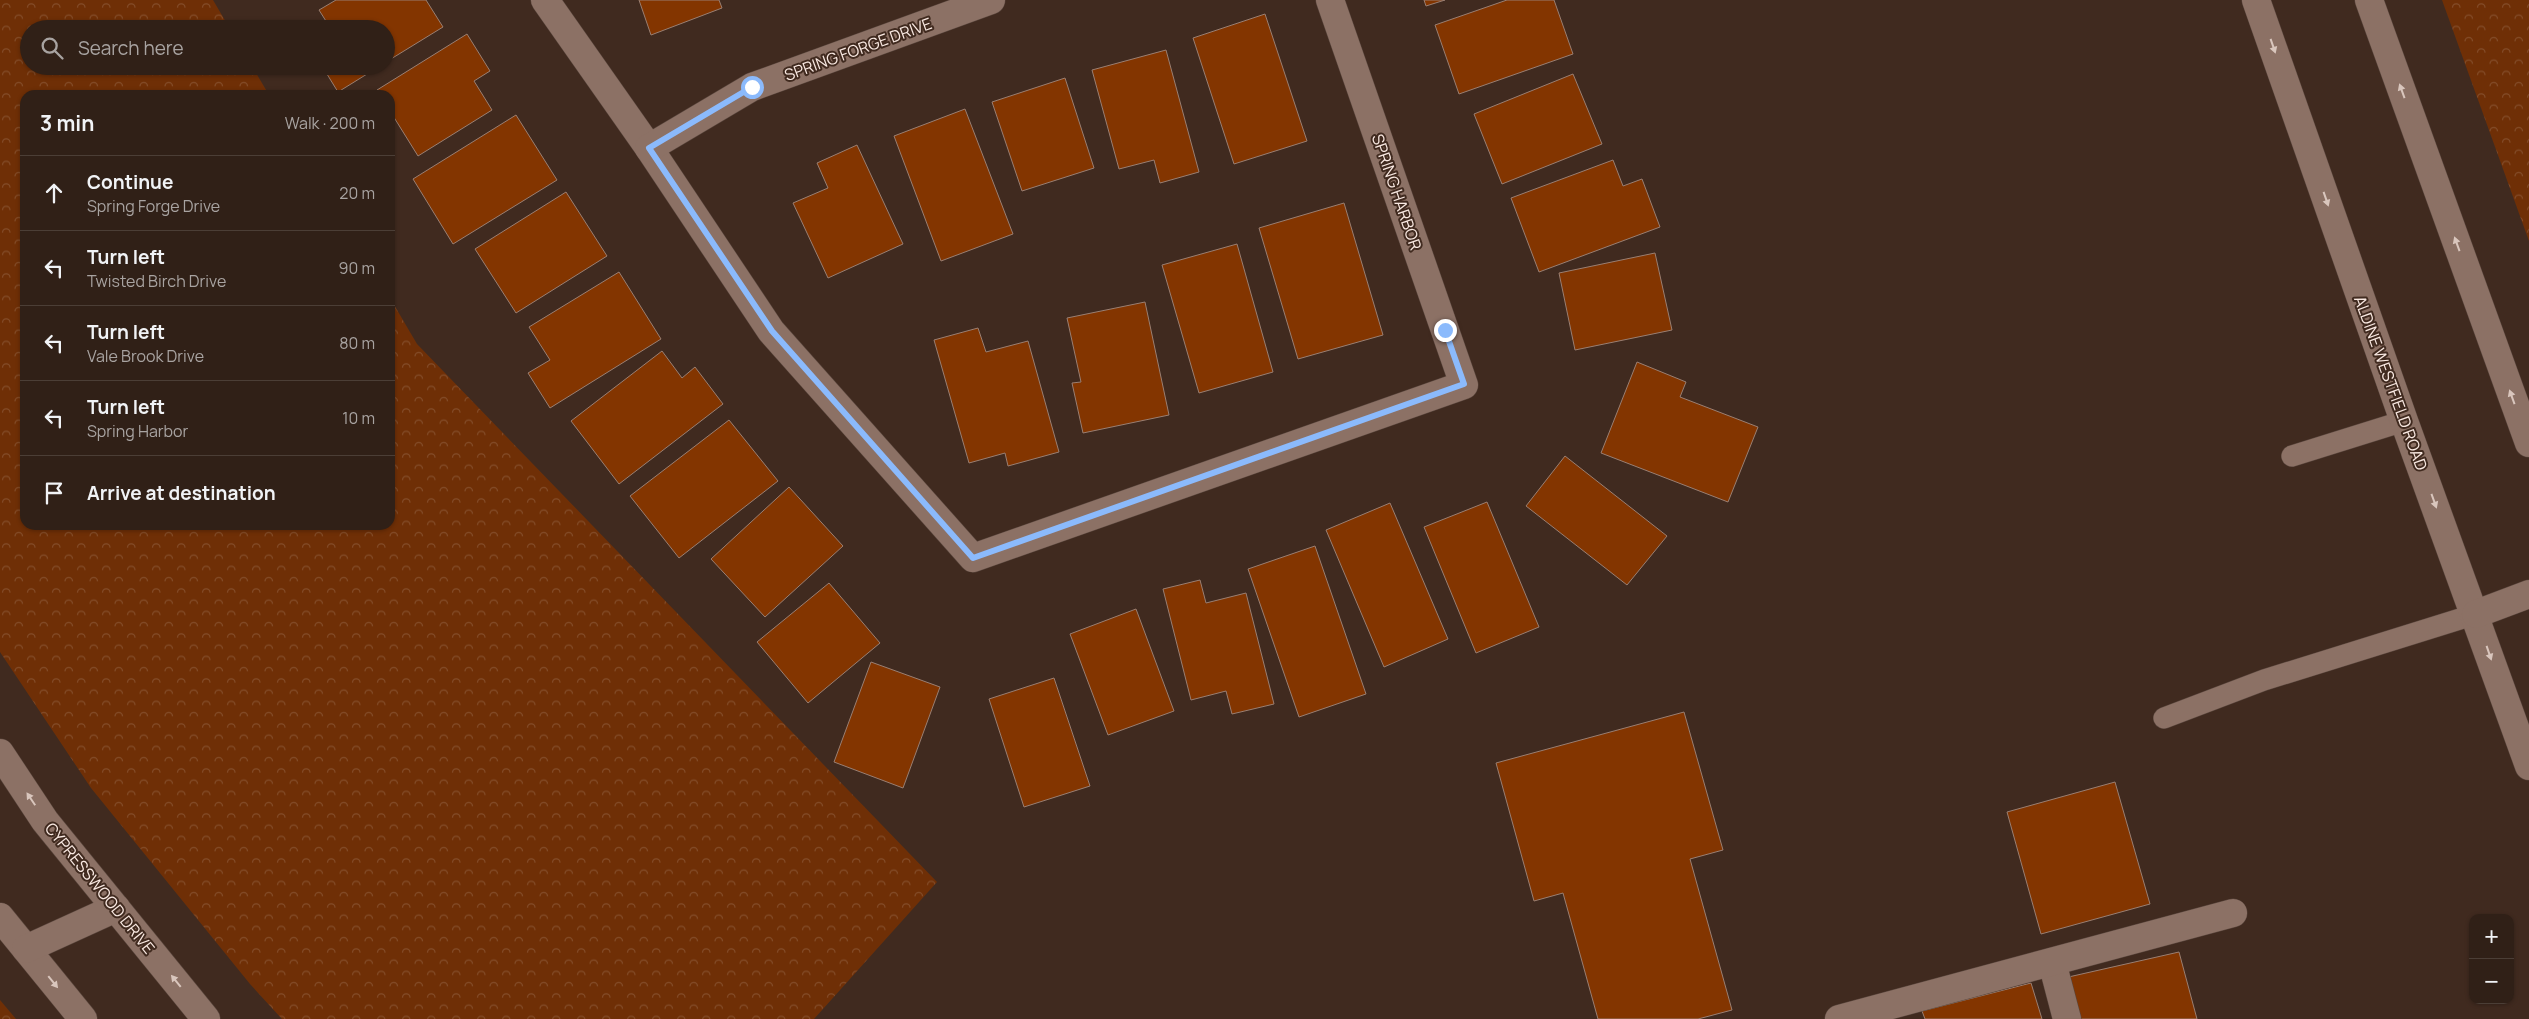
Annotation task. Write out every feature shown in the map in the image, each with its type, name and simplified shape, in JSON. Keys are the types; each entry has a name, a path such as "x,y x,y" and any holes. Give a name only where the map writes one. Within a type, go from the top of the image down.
{"street":[{"path":"545,0 649,148"},
{"name":"SPRING FORGE DRIVE","path":"649,148 752,87 992,0"},
{"name":"SPRING HARBOR","path":"649,148 772,331 973,558 1464,384 1330,0"},
{"name":"ALDINE WESTFIELD ROAD","path":"2256,0 2404,421 2476,614 2529,766"},
{"path":"2369,0 2529,443"},
{"path":"2476,614 2529,594"},
{"name":"CYPRESSWOOD DRIVE","path":"0,753 45,821 206,1019"},
{"path":"26,949 116,908"},
{"path":"1839,1019 1899,1011 2052,962 2232,913"},
{"path":"0,917 82,1019"},
{"path":"2052,962 2067,1019"}],"lane":[{"path":"2292,456 2404,421"},
{"path":"2164,718 2264,680 2476,614"}],"green space":[{"path":"0,0 213,0 225,20 20,20 20,75 257,75 266,90 20,90 20,530 395,530 395,307 417,344 937,882 814,1019 282,1019 250,984 91,788 0,652"},
{"path":"2442,0 2529,0 2529,241"},
{"path":"0,1000 16,1019 0,1019"}],"building":[{"path":"336,0 426,0 443,27 395,56 395,20 325,20 319,10"},
{"path":"639,0 719,0 722,8 651,35"},
{"path":"1424,0 1445,0 1426,6"},
{"path":"1507,0 1554,0 1573,54 1459,94 1435,25"},
{"path":"1265,14 1307,141 1234,164 1193,38"},
{"path":"467,34 490,71 474,81 492,110 418,156 395,119 395,90 377,90"},
{"path":"1166,50 1199,172 1160,183 1154,160 1119,169 1092,70"},
{"path":"1573,74 1602,144 1502,184 1474,114"},
{"path":"328,75 365,75 341,90 337,90"},
{"path":"1065,78 1094,168 1022,191 992,102"},
{"path":"965,109 1013,234 941,261 894,136"},
{"path":"516,115 557,180 453,244 413,179"},
{"path":"857,145 903,244 828,278 793,203 828,188 817,163"},
{"path":"1613,160 1623,186 1642,179 1660,227 1539,272 1511,198"},
{"path":"566,192 607,256 516,313 475,249"},
{"path":"1344,203 1383,335 1298,359 1259,228"},
{"path":"1237,244 1273,372 1199,393 1162,265"},
{"path":"1655,253 1672,330 1575,350 1559,273"},
{"path":"619,272 661,339 550,408 528,373 550,360 529,327"},
{"path":"1145,302 1169,415 1083,433 1072,383 1081,382 1067,318"},
{"path":"978,328 986,352 1028,341 1059,452 1008,466 1005,453 969,463 934,340"},
{"path":"662,351 682,378 695,367 723,404 619,484 571,421"},
{"path":"1637,362 1686,382 1680,397 1758,427 1728,502 1601,453"},
{"path":"729,420 778,481 679,558 630,496"},
{"path":"1565,456 1667,536 1627,585 1526,506"},
{"path":"789,487 843,546 765,617 711,559"},
{"path":"1487,502 1539,627 1476,653 1424,527"},
{"path":"1390,503 1448,639 1384,667 1326,530"},
{"path":"1315,546 1366,694 1299,717 1248,569"},
{"path":"1200,580 1206,603 1246,593 1274,704 1232,714 1226,691 1191,700 1163,589"},
{"path":"829,583 880,643 808,703 757,642"},
{"path":"1136,609 1174,711 1108,735 1070,634"},
{"path":"871,662 940,687 903,788 834,762"},
{"path":"1054,678 1090,786 1024,807 989,699"},
{"path":"1684,712 1723,850 1690,859 1732,1010 1698,1019 1598,1019 1563,893 1534,901 1496,763"},
{"path":"2115,782 2150,904 2041,934 2007,812"},
{"path":"2179,952 2197,1019 2075,1019 2064,978"},
{"path":"2031,983 2042,1019 1925,1019 1922,1011"}],"route":[{"path":"752,87 649,148 772,331 973,558 1464,384 1445,330"}]}
